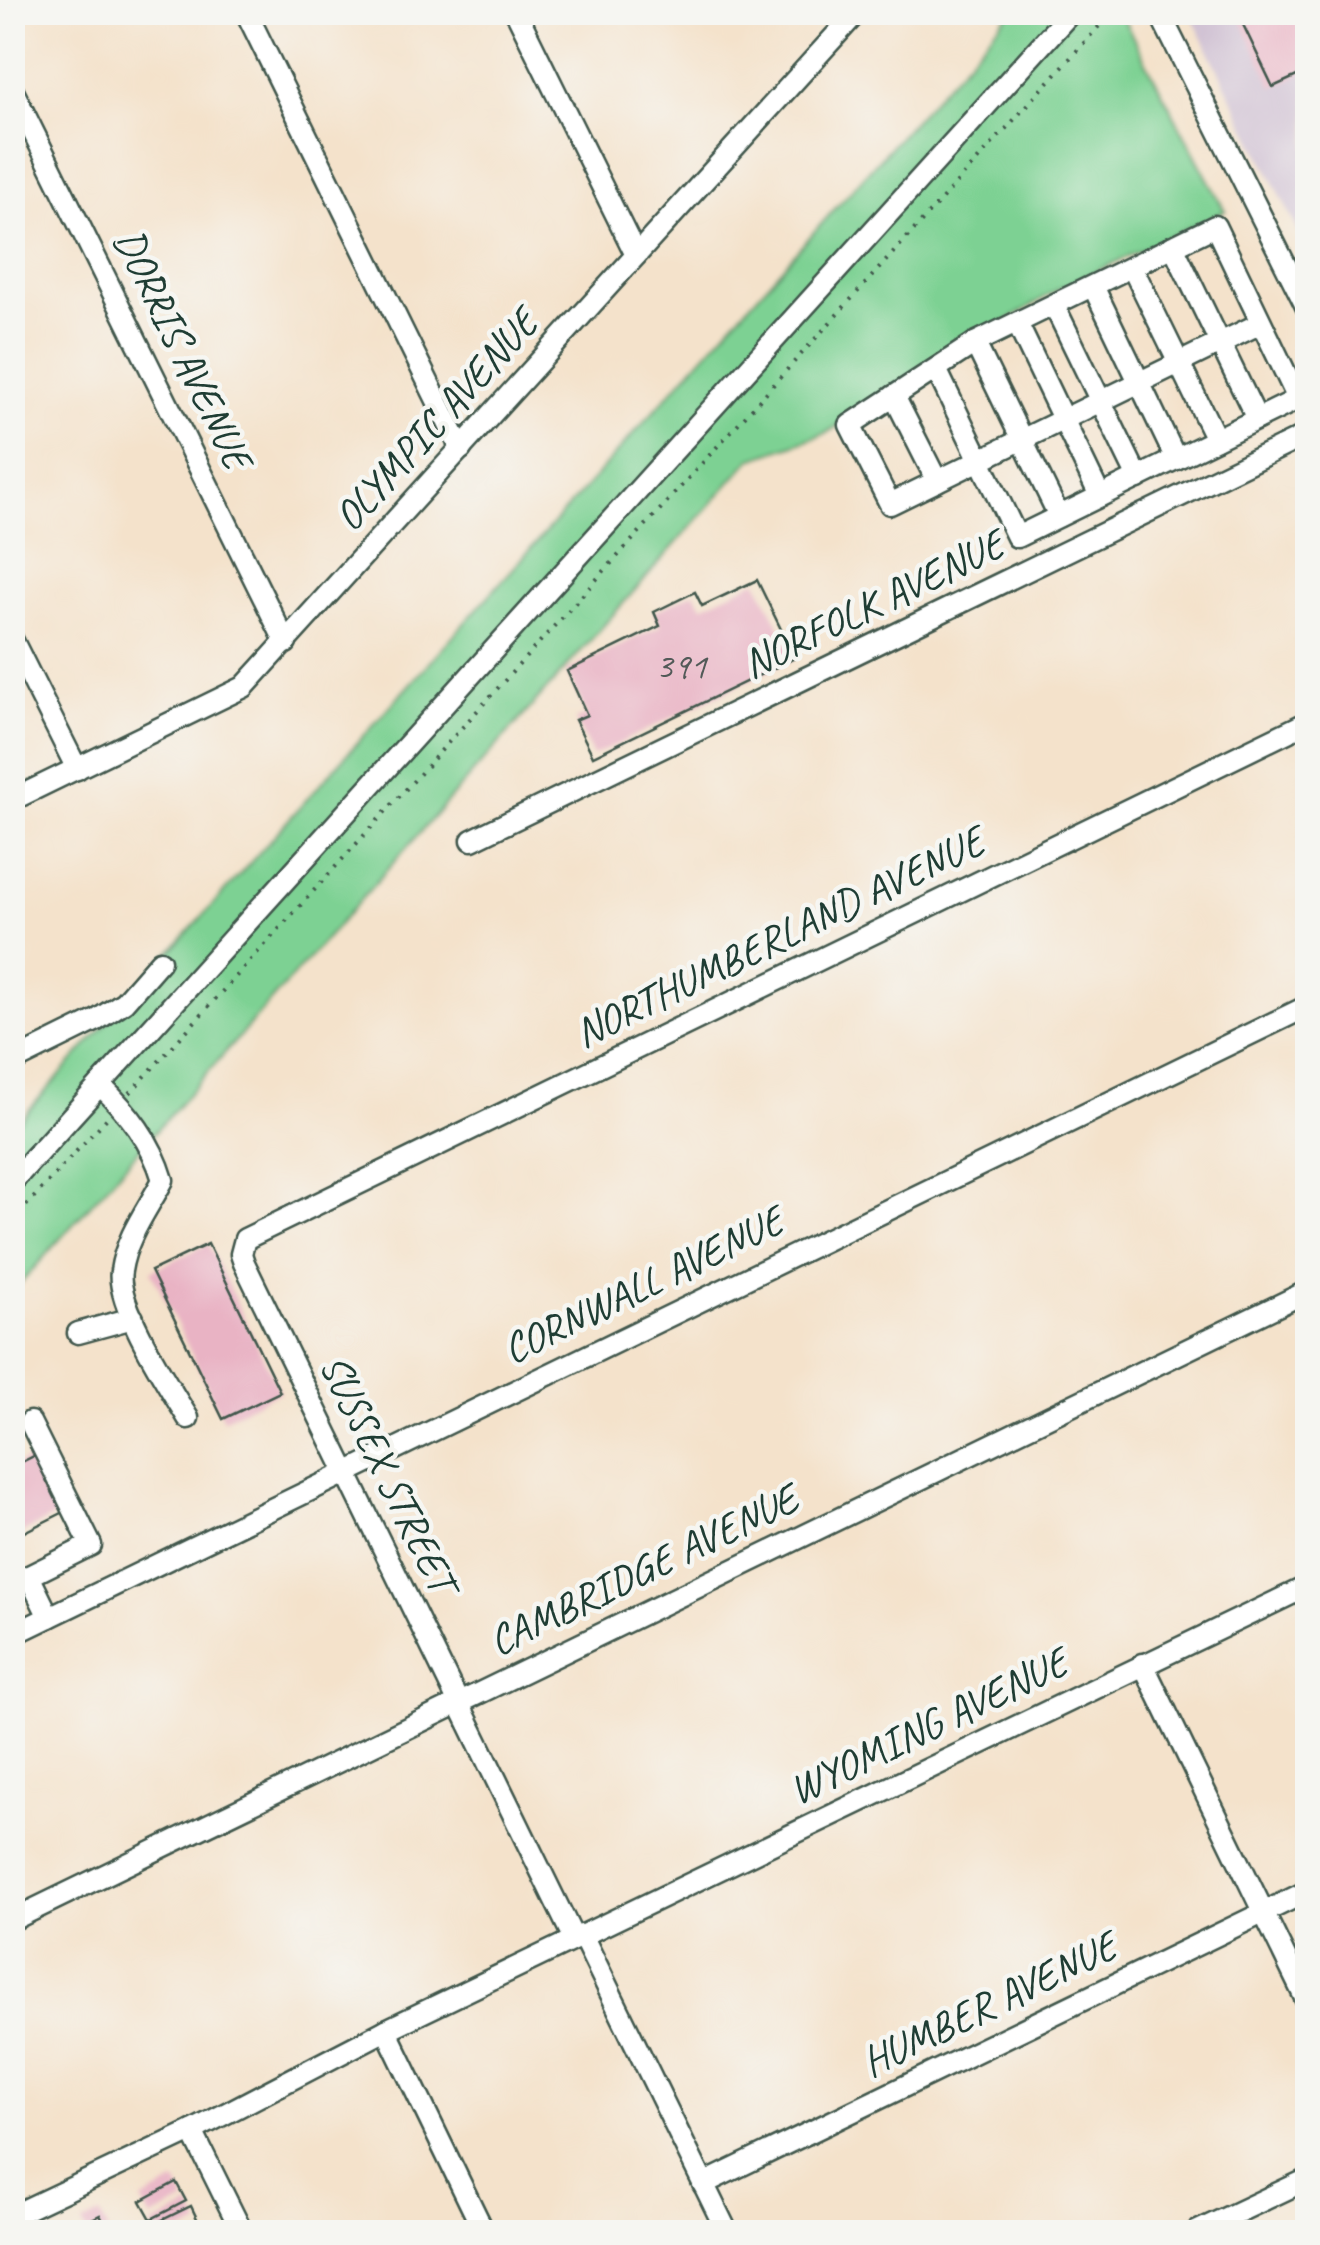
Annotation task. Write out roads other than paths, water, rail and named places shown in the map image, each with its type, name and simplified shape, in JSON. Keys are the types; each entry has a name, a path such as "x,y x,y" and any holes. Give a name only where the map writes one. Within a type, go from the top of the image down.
{"street":[{"path":"246,12 461,448"},
{"path":"516,12 636,255"},
{"path":"12,1182 1071,12"},
{"path":"1158,12 1308,310"},
{"name":"OLYMPIC AVENUE","path":"12,800 244,687 846,17"},
{"name":"DORRIS AVENUE","path":"12,89 286,643"},
{"path":"937,370 980,460 1017,536 1298,399 1215,226 975,344 850,425 890,504 980,460 1063,420 1100,401 1261,323"},
{"path":"1174,246 1220,343 1262,456"},
{"path":"1132,266 1216,439"},
{"path":"1093,286 1176,459"},
{"path":"1054,305 1138,478"},
{"path":"1017,323 1100,496"},
{"path":"975,344 1059,516"},
{"path":"894,396 937,481"},
{"name":"NORFOLK AVENUE","path":"472,840 1308,434"},
{"path":"1037,526 1052,558"},
{"path":"12,639 77,769"},
{"name":"NORTHUMBERLAND AVENUE","path":"283,1218 1308,722"},
{"path":"12,1062 111,1011 160,961"},
{"name":"CORNWALL AVENUE","path":"12,1635 1308,1006"},
{"path":"100,1085 120,1104 155,1153 162,1180 130,1236 120,1276 137,1332 188,1418"},
{"name":"SUSSEX STREET","path":"283,1218 250,1234 242,1244 241,1254 458,1702 727,2232"},
{"name":"CAMBRIDGE AVENUE","path":"12,1920 1308,1291"},
{"path":"78,1333 133,1318"},
{"path":"30,1422 92,1545 21,1579 49,1617"},
{"name":"WYOMING AVENUE","path":"12,2216 192,2131 386,2030 1308,1586"},
{"path":"1142,1664 1308,2004"},
{"name":"HUMBER AVENUE","path":"704,2184 1308,1891"},
{"path":"386,2030 484,2232"},
{"path":"192,2131 242,2232"},
{"path":"1196,2232 1308,2179"}]}
